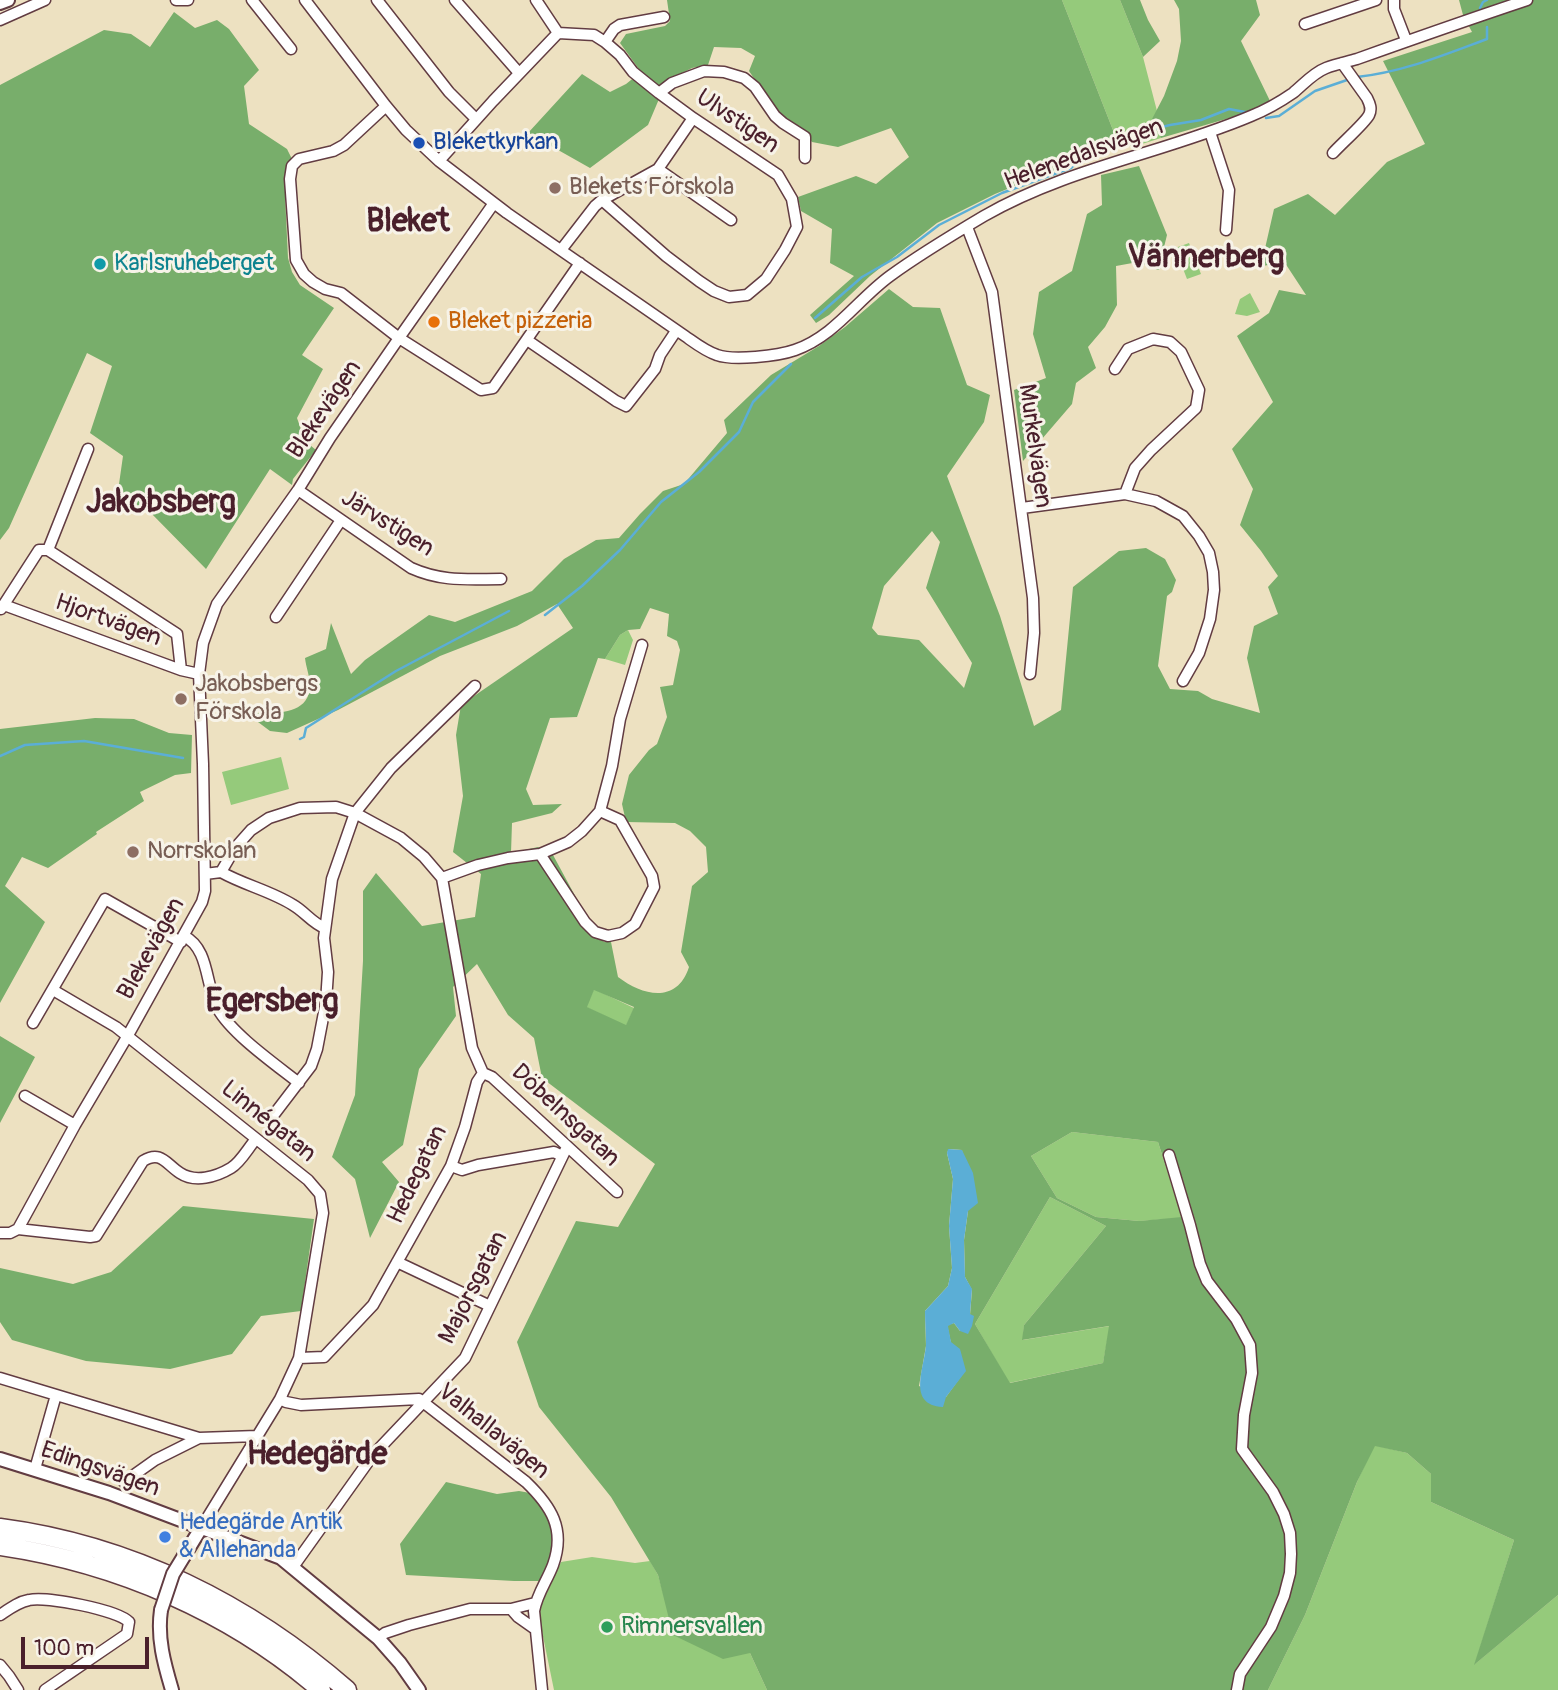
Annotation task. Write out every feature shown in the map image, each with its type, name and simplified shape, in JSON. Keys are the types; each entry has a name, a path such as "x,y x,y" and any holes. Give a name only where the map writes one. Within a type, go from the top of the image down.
{"highway":[{"path":"0,1528 45,1536 105,1552 150,1567 206,1592 286,1642 321,1667 346,1690"},
{"path":"0,1546 100,1568 144,1583 198,1607 255,1640 321,1690"}],"street":[{"path":"0,3 8,0"},
{"path":"0,20 45,0"},
{"path":"176,0 188,0"},
{"path":"252,0 291,49"},
{"name":"Helenedalsvägen","path":"305,0 386,106 439,162 676,331 702,348 726,357 775,355 797,349 831,331 890,276 985,216 1041,189 1253,116 1272,106 1325,68 1527,0"},
{"path":"377,0 450,92 476,119"},
{"path":"455,0 519,73"},
{"path":"536,0 558,33"},
{"path":"1305,24 1376,0"},
{"path":"1394,0 1394,9 1406,40"},
{"path":"439,162 558,33 594,35 605,42 620,25 663,17"},
{"name":"Ulvstigen","path":"602,200 666,256 714,291 729,297 750,294 766,278 797,227 792,199 778,175 659,93 633,72 605,42"},
{"path":"1333,153 1365,120 1370,110 1370,103 1342,63"},
{"path":"659,93 672,83 704,71 724,72 744,78 755,87 775,116 805,137 805,158"},
{"path":"386,106 344,145 333,152 299,159 292,166 290,179 296,260 304,274 313,282 325,289 341,293 399,338 481,390 493,388 580,262"},
{"path":"561,250 602,200 658,169 693,118"},
{"path":"1210,132 1229,190 1226,230"},
{"path":"658,169 731,220"},
{"name":"Blekevägen","path":"18,1229 202,902 205,891 204,764 199,674 202,643 217,604 494,203"},
{"name":"Murkelvägen","path":"967,228 992,292 1034,614 1030,674"},
{"path":"527,340 626,406 655,369 660,355 676,331"},
{"path":"1115,369 1128,349 1153,338 1170,342 1181,352 1199,390 1196,408 1135,468 1125,494"},
{"path":"48,550 88,449"},
{"name":"Järvstigen","path":"298,490 421,573 455,580 501,579"},
{"path":"1022,508 1125,494 1156,501 1183,516 1209,553 1214,590 1210,619 1199,653 1183,681"},
{"path":"276,617 341,520"},
{"path":"2,608 39,550 48,550 177,634 181,670"},
{"name":"Hjortvägen","path":"2,608 199,674"},
{"path":"442,878 478,865 540,854 568,842 600,811 621,719 642,645"},
{"path":"269,1121 299,1083 315,1057 326,1002 328,972 324,938 332,879 355,813 391,768 475,686"},
{"path":"222,872 236,848 251,830 269,818 300,808 336,807 355,813 401,838 424,857 442,878 472,1048 483,1073"},
{"path":"540,854 585,922 595,932 608,936 622,933 635,924 654,887 652,876 620,820 600,811"},
{"path":"205,874 222,872 283,899 325,928"},
{"path":"33,1023 105,899 182,939 193,942 200,953 214,1000 226,1021 299,1083"},
{"name":"Linnégatan","path":"53,990 116,1027 308,1180 320,1194 323,1213 299,1358"},
{"name":"Döbelnsgatan","path":"483,1073 492,1077 565,1151 617,1192"},
{"name":"Hedegatan","path":"299,1358 324,1357 373,1305 451,1167 477,1082 483,1073"},
{"path":"25,1097 75,1125"},
{"path":"0,1233 10,1233 18,1229 96,1236 146,1159 157,1157 180,1174 202,1180 230,1169 256,1139"},
{"path":"451,1167 462,1170 565,1151"},
{"name":"Majorsgatan","path":"293,1567 373,1455 465,1357 565,1151"},
{"path":"1169,1155 1200,1264 1207,1280 1236,1319 1250,1345 1252,1373 1244,1415 1242,1449 1273,1492 1290,1534 1290,1573 1284,1596 1271,1628 1240,1674 1237,1690"},
{"path":"397,1262 489,1306"},
{"path":"172,1690 159,1637 161,1610 173,1574 280,1399 299,1358"},
{"path":"0,1378 199,1438 257,1436"},
{"path":"35,1469 56,1395"},
{"name":"Valhallavägen","path":"280,1399 301,1405 419,1399 540,1495 554,1517 558,1531 553,1564 535,1604 541,1690"},
{"path":"124,1482 155,1460 199,1438"},
{"name":"Edingsvägen","path":"0,1460 109,1493 272,1553 293,1567 378,1638 400,1663 418,1690"},
{"path":"0,1615 16,1605 42,1598 127,1619 130,1626 128,1634 45,1690"},
{"path":"378,1638 409,1625 470,1609 511,1609 535,1604"},
{"path":"511,1609 535,1629"},
{"path":"0,1665 18,1690"}],"green space":[{"path":"667,0 1062,0 1120,148 995,194 937,223 870,276 829,315 816,323 810,315 854,276 830,263 832,229 801,211 798,197 856,176 876,184 909,157 891,128 838,147 812,142 775,109 749,71 755,56 741,48 714,47 708,65 692,68 659,85 653,93 659,99 648,125 590,168 528,133 582,74 610,92 641,72 620,43 626,34 665,26 670,21"},
{"path":"1062,0 1120,0 1143,57 1157,111 1153,119 1161,138 1120,148"},
{"path":"1120,0 1140,0 1160,41 1143,57"},
{"path":"1174,0 1256,0 1260,15 1241,41 1271,103 1161,138 1152,119 1164,96 1181,41 1179,9"},
{"path":"1459,0 1558,0 1558,1595 1474,1665 1514,1540 1431,1502 1431,1474 1407,1453 1375,1446 1357,1482 1305,1615 1268,1690 767,1690 750,1653 723,1659 673,1635 658,1575 611,1497 539,1407 517,1342 576,1221 618,1227 655,1164 542,1078 534,1038 508,1015 477,964 453,987 456,1016 419,1069 403,1145 382,1162 399,1182 370,1238 355,1179 332,1157 355,1095 363,961 363,891 376,873 422,926 475,917 481,874 453,852 463,796 456,735 461,705 573,628 557,604 517,626 440,656 338,710 287,733 270,731 246,713 286,712 303,704 310,686 305,658 326,649 331,623 351,674 365,660 429,615 455,622 532,591 564,559 596,540 619,538 663,491 684,484 727,433 724,420 771,375 819,346 889,289 913,307 940,308 967,385 990,395 984,422 947,476 1000,616 1034,726 1061,710 1073,587 1119,551 1146,548 1165,559 1176,580 1172,592 1167,596 1158,666 1170,689 1198,691 1212,699 1260,713 1247,658 1254,626 1278,614 1268,587 1278,576 1240,525 1253,489 1232,449 1273,402 1237,336 1269,313 1279,290 1306,295 1285,263 1261,266 1274,209 1308,194 1335,215 1387,162 1425,144 1383,61 1472,32","holes":["932,531 940,542 926,588 972,663 964,688 919,640 878,635 872,628 884,586","650,608 669,614 667,636 677,641 680,650 673,685 660,687 667,717 657,744 629,775 622,804 626,822 675,823 690,831 706,847 708,872 692,886 681,952 689,967 684,979 676,987 658,993 638,989 618,977 611,942 604,942 586,916 553,855 538,847 511,853 512,823 552,813 562,804 533,805 526,789 550,718 577,717 598,658 605,659 620,635 628,630 640,629","594,990 634,1007 626,1025 587,1007","1072,1132 1158,1142 1182,1217 1139,1221 1096,1217 1057,1198 1031,1156","949,1149 962,1150 968,1211 964,1240 965,1277 972,1290 970,1315 960,1331 954,1323 947,1325 959,1379 946,1397 919,1386 926,1346 925,1311 948,1286 952,1268 949,1226 953,1179 947,1153","1050,1197 1106,1226 1024,1325 1022,1340 1109,1326 1103,1363 1010,1383 975,1324"]},
{"path":"174,12 195,28 217,20 229,29 259,70 244,86 249,124 287,149 292,159 286,166 285,195 288,258 292,272 300,285 334,308 302,355 323,369 297,418 305,441 316,450 293,479 292,485 270,469 206,569 149,511 117,498 123,456 90,433 112,366 87,353 9,528 0,540 0,85 104,30 131,34 150,47"},
{"path":"1139,166 1167,235 1164,247 1169,264 1158,270 1138,262 1116,266 1117,305 1105,327 1088,347 1096,368 1076,383 1072,404 1023,461 1014,390 1046,378 1033,334 1039,292 1072,271 1087,214 1102,205 1101,175"},
{"path":"1189,243 1201,274 1187,279 1175,248"},
{"path":"1250,293 1260,312 1247,316 1235,314 1240,299"},
{"path":"628,630 633,640 625,665 605,659 620,635"},
{"path":"95,718 134,719 169,733 192,735 191,773 175,775 140,792 144,801 48,868 22,857 5,886 45,922 0,1003 0,729"},
{"path":"281,757 289,789 231,805 222,772"},
{"path":"594,989 634,1008 626,1026 586,1007"},
{"path":"0,1036 35,1057 0,1123"},
{"path":"1072,1132 1158,1142 1182,1218 1139,1221 1096,1217 1057,1198 1031,1156"},
{"path":"1050,1197 1106,1226 1024,1325 1023,1340 1110,1326 1103,1363 1009,1383 975,1324"},
{"path":"183,1206 314,1219 301,1311 261,1316 232,1354 170,1369 86,1361 12,1340 0,1322 0,1268 73,1284 111,1272"},
{"path":"1374,1445 1407,1453 1431,1474 1431,1502 1514,1540 1475,1664 1558,1595 1558,1690 1268,1690 1305,1615"},
{"path":"446,1482 497,1494 519,1491 530,1493 537,1500 551,1522 555,1547 543,1581 406,1575 400,1544"},
{"name":"Rimnersvallen","path":"592,1557 635,1563 650,1561 658,1575 666,1603 750,1653 767,1690 554,1690 538,1612 561,1562"}],"water":[{"path":"948,1149 962,1150 973,1173 978,1203 968,1211 964,1240 965,1277 972,1289 972,1326 968,1334 960,1331 954,1323 948,1326 951,1342 960,1349 966,1371 946,1397 943,1407 932,1405 925,1400 920,1383 926,1344 925,1311 948,1286 952,1268 949,1226 953,1179"}],"waterway":[{"path":"1480,8 1487,0"},
{"path":"1357,77 1407,67 1487,39 1487,27"},
{"path":"1266,118 1279,116 1315,91 1347,80"},
{"path":"1142,132 1201,120 1229,109 1245,112"},
{"path":"815,318 862,277 897,257 939,225 1002,193 1071,168 1090,149 1129,139"},
{"path":"545,615 582,586 620,550 661,502 699,472 739,432 753,402 791,364"},
{"path":"300,739 304,737 306,728 396,671 509,611"},
{"path":"0,756 25,745 84,741 183,758"}],"place":[{"name":"Bleketkyrkan","path":"419,143"},
{"name":"Blekets Förskola","path":"555,188"},
{"name":"Karlsruheberget","path":"100,264"},
{"name":"Bleket pizzeria","path":"434,322"},
{"name":"Jakobsbergs Förskola","path":"181,699"},
{"name":"Norrskolan","path":"133,852"},
{"name":"Hedegärde Antik & Allehanda","path":"165,1537"},
{"name":"Rimnersvallen","path":"607,1627"}],"district":[{"name":"Bleket","path":"408,223"},
{"name":"Vännerberg","path":"1206,259"},
{"name":"Jakobsberg","path":"161,504"},
{"name":"Egersberg","path":"272,1003"},
{"name":"Hedegärde","path":"317,1456"}]}
